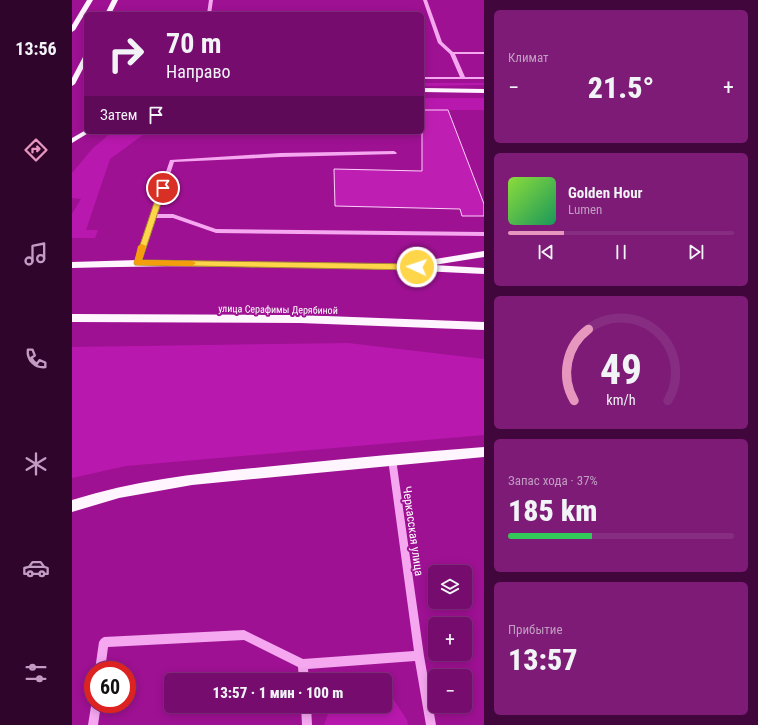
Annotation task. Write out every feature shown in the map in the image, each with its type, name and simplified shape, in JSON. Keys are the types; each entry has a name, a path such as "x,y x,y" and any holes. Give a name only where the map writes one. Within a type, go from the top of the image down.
{"main road":[{"path":"72,30 90,0"},
{"path":"109,12 115,0"},
{"path":"72,84 84,61"},
{"path":"424,90 484,91"},
{"path":"72,141 84,134"},
{"path":"404,266 484,254"},
{"path":"72,265 138,263 404,266 484,272"},
{"name":"улица Серафимы Дерябиной","path":"72,318 300,319 484,326"},
{"path":"72,506 98,496 182,480 392,459 484,452"}],"street":[{"path":"209,12 211,0"},
{"path":"425,0 440,43 452,53 463,78"},
{"path":"452,53 484,53"},
{"path":"424,78 484,78"},
{"path":"138,263 172,161 280,155 394,153"},
{"path":"154,216 174,216 216,231 484,234"},
{"name":"Черкасская улица","path":"392,459 419,656 431,725"},
{"path":"101,661 104,642 244,635 303,664 419,656"},
{"path":"303,664 304,673"},
{"path":"93,725 95,713"},
{"path":"306,713 307,725"}],"shaded area":[{"path":"424,83 484,83 484,85 424,86"},
{"path":"424,98 484,98 484,110 424,110"},
{"path":"110,134 144,134 110,159 86,230 98,230 95,238 72,238 72,214 81,199 72,198 72,173 93,148"},
{"path":"348,343 484,359 484,435 126,466 72,478 72,347"},
{"path":"392,697 407,720 408,725 324,725 328,713 392,713"}],"building":[{"path":"424,110 448,110 484,204 484,216 462,216 460,209 335,206 334,169 422,171 422,134 424,134"}],"slow traffic":[{"path":"142,246 138,263 192,263"}],"route":[{"path":"163,188 154,216 143,242 138,263 417,267"}]}
